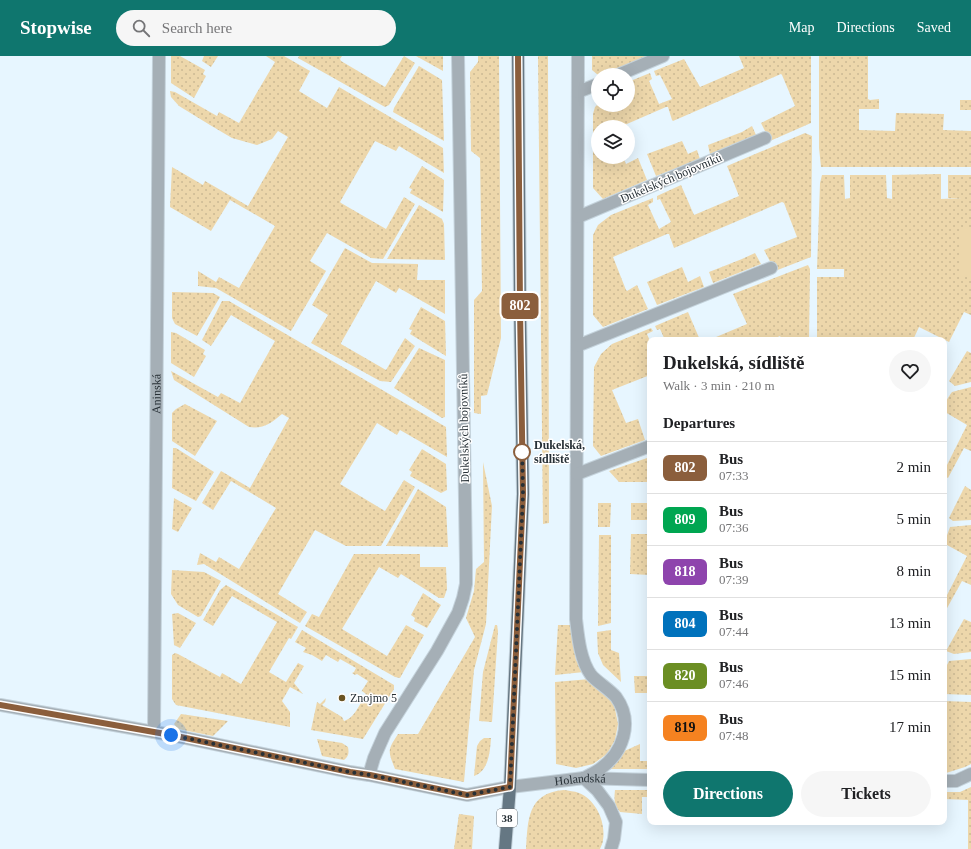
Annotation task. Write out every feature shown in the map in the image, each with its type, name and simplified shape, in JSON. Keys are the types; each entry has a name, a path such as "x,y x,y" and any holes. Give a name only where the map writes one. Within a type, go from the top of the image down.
{"main road":[{"name":"38","path":"505,849 510,787 523,494 518,56"}],"street":[{"name":"Aninská","path":"154,732 159,56"},
{"name":"Dukelských bojovníků","path":"370,775 374,758 385,733 437,651 455,618 463,598 466,584 458,56"},
{"path":"578,56 576,619 580,648 586,666 591,675 606,687 616,698 623,712 625,726 624,736 618,749 600,770 584,778 597,790 609,806 616,822 611,849"},
{"path":"635,68 663,56"},
{"path":"578,92 591,87"},
{"name":"Dukelských bojovníků","path":"578,218 765,138"},
{"path":"577,346 771,268"},
{"path":"576,474 647,447"},
{"name":"Holandská","path":"0,705 154,732 467,795 510,787 584,778 647,780"},
{"path":"947,781 956,781 971,774"}],"shaded area":[{"path":"171,56 180,56 205,70 203,74 206,76 194,98 171,83"},
{"path":"204,56 218,56 211,67 202,61"},
{"path":"266,56 284,56 310,71 299,91 327,108 339,87 443,148 444,173 399,146 396,151 375,141 340,202 386,229 404,197 415,204 383,259 371,258 327,233 310,261 326,271 291,331 216,288 198,286 198,271 216,282 219,277 239,288 275,226 230,200 211,231 170,207 172,167 203,185 205,181 248,206 288,137 278,131 272,139 257,145 232,138 179,106 171,97 170,91 175,92 217,116 219,112 239,123 275,62"},
{"path":"299,56 342,56 340,59 341,61 385,87 404,56 415,63 389,105 385,107 298,58"},
{"path":"416,56 443,56 443,71"},
{"path":"478,56 499,56 501,338 487,395 481,396 481,414 474,413 474,300 482,291 480,158 471,151 470,72 478,62"},
{"path":"538,56 548,56 549,523 543,524"},
{"path":"592,56 648,56 620,68 592,68"},
{"path":"739,56 811,56 811,123 770,141 761,123 795,106 781,74 673,121 668,107 635,120 593,120 594,112 635,112 635,79 650,73 652,79 649,81 659,104 672,99 660,75 656,76 654,71 684,59 700,87 744,68"},
{"path":"819,56 868,56 868,99 879,99 879,109 859,109 859,130 895,131 896,113 944,114 943,130 971,131 971,167 821,167 819,148"},
{"path":"419,66 442,80 444,141 393,112"},
{"path":"960,100 971,100 971,110 960,110"},
{"path":"752,126 756,135 710,154 708,145 742,132"},
{"path":"805,133 812,136 811,257 775,271 764,250 797,237 784,203 782,202 674,248 669,234 667,234 613,257 626,290 627,291 637,285 648,309 603,327 593,315 593,235 598,225 611,215 653,198 653,202 648,205 659,229 671,222 660,199 657,200 657,196 681,185 694,215 739,196 727,166"},
{"path":"682,141 688,154 697,150 700,159 656,176 647,154"},
{"path":"638,158 647,180 603,199 593,188 593,164 635,164 635,160"},
{"path":"422,166 444,180 443,212 410,193 412,189 409,188"},
{"path":"941,174 941,199 962,198 948,198 948,175 971,175 971,315 964,312 949,342 947,341 947,337 939,337 919,327 914,337 817,337 817,277 844,277 844,269 817,269 820,183 822,175 844,175 845,199 850,198 850,175 886,175 887,198 892,199 892,175"},
{"path":"419,205 442,219 444,224 445,260 387,259"},
{"path":"959,227 971,227 971,275 959,275"},
{"path":"345,248 372,263 418,264 417,280 445,280 445,314 399,288 396,293 376,281 341,343 386,370 405,338 415,346 391,382 380,381 311,343 328,315 312,305"},
{"path":"755,253 761,264 713,283 709,272"},
{"path":"808,265 810,269 809,337 716,337 747,324 733,294"},
{"path":"682,267 688,282 700,276 704,287 657,305 647,282"},
{"path":"172,292 213,293 220,297 197,336 175,324 172,318"},
{"path":"222,301 229,301 446,427 447,457 400,430 397,435 377,423 340,484 385,511 404,480 415,487 381,546 346,546 315,530 278,594 307,612 300,623 204,564 197,565 200,553 216,562 219,557 239,569 276,508 231,481 213,510 202,503 221,471 250,488 289,418 282,414 267,425 249,427 174,380 171,371 218,397 221,393 240,403 275,341 231,315 211,346 202,340"},
{"path":"421,307 445,321 446,356 410,334 412,330 409,329"},
{"path":"688,312 699,337 664,337 660,329 657,330 655,326"},
{"path":"651,328 653,331 647,334 648,337 647,337 647,376 612,390 626,423 638,419 645,440 601,456 593,446 594,367 601,354 612,344"},
{"path":"171,332 176,333 205,350 203,354 206,356 194,377 171,363"},
{"path":"419,348 445,360 445,417 442,418 394,388"},
{"path":"967,351 971,353 971,382 955,386 949,381"},
{"path":"971,387 971,451 964,448 948,478 947,465 967,425 947,413 947,399 952,392"},
{"path":"185,404 217,421 195,456 172,441 172,413"},
{"path":"173,448 176,448 214,472 196,501 172,488"},
{"path":"422,449 446,464 447,490 441,493 410,476 412,472 409,470"},
{"path":"647,458 647,482 619,482 609,471"},
{"path":"483,462 492,506 486,624 474,670 464,782 395,769 390,754 390,748 398,734 418,734 475,637 466,618 474,591 476,569 484,562"},
{"path":"965,486 971,490 971,520 953,521 949,518"},
{"path":"418,489 446,507 448,547 386,546"},
{"path":"174,498 192,508 178,532 172,529"},
{"path":"598,503 611,503 610,527 598,527"},
{"path":"631,503 647,503 647,520 631,520"},
{"path":"971,525 971,585 962,581 947,608 947,595 967,556 947,545 947,535 950,527"},
{"path":"631,534 647,534 647,575 630,574"},
{"path":"599,535 611,535 611,623 598,626"},
{"path":"354,554 420,554 420,567 446,567 447,589 444,598 439,598 401,574 398,578 379,567 342,629 387,656 406,625 424,635 400,678 395,677 305,626 312,614 319,617"},
{"path":"172,570 204,572 221,581 201,616 198,617 178,605 171,594"},
{"path":"226,585 298,627 291,639 289,638 269,672 286,682 298,663 304,666 294,683 303,694 290,687 282,701 290,712 290,727 176,705 172,699 172,655 175,653 178,654 220,677 222,673 241,684 277,622 232,596 213,626 203,620 220,590"},
{"path":"423,593 441,605 427,628 414,621 415,618 411,615"},
{"path":"178,613 196,623 180,648 174,645 172,614"},
{"path":"964,619 971,622 971,652 954,654 947,651"},
{"path":"495,625 497,625 498,631 492,722 479,721 483,672"},
{"path":"558,625 574,625 572,639 576,660 584,672 555,675"},
{"path":"302,630 394,685 394,689 363,739 311,730 317,702 320,704 326,698 322,705 342,717 344,721 354,714 359,706 366,694 362,691 361,692 368,681 357,674 355,675 352,673 356,668 340,659 338,662 326,655 322,661 303,652 306,648 295,642"},
{"path":"611,630 611,650 619,653 621,682 603,665 598,653 597,632"},
{"path":"971,659 971,695 947,694 947,665 949,661"},
{"path":"634,676 647,676 647,693 635,693"},
{"path":"590,679 614,704 618,724 615,740 607,754 593,764 576,768 556,764 555,682"},
{"path":"947,701 971,702 971,764 947,773"},
{"path":"181,714 228,721 213,736 178,729 174,724"},
{"path":"484,738 491,738 488,760 483,770 474,776 477,746"},
{"path":"317,739 342,743 348,747 348,756 344,760 322,756"},
{"path":"640,744 640,761 647,761 647,769 607,769 622,752"},
{"path":"971,787 971,849 968,849 968,800 947,799 947,792 960,792"},
{"path":"564,790 573,791 585,796 595,806 601,819 604,833 600,849 526,849 529,818 536,802 543,796 552,792"},
{"path":"615,790 647,790 647,797 642,797 642,814 620,812 615,802"},
{"path":"459,814 474,816 472,849 454,849"}],"bus line":[{"name":"802","path":"0,705 171,735 467,795 510,787 523,494 518,56"}],"place":[{"name":"Dukelská, sídliště","path":"522,452"},
{"name":"Znojmo 5","path":"342,698"}],"route":[{"path":"171,735 467,795 510,787 523,494 522,448 522,452"}]}
